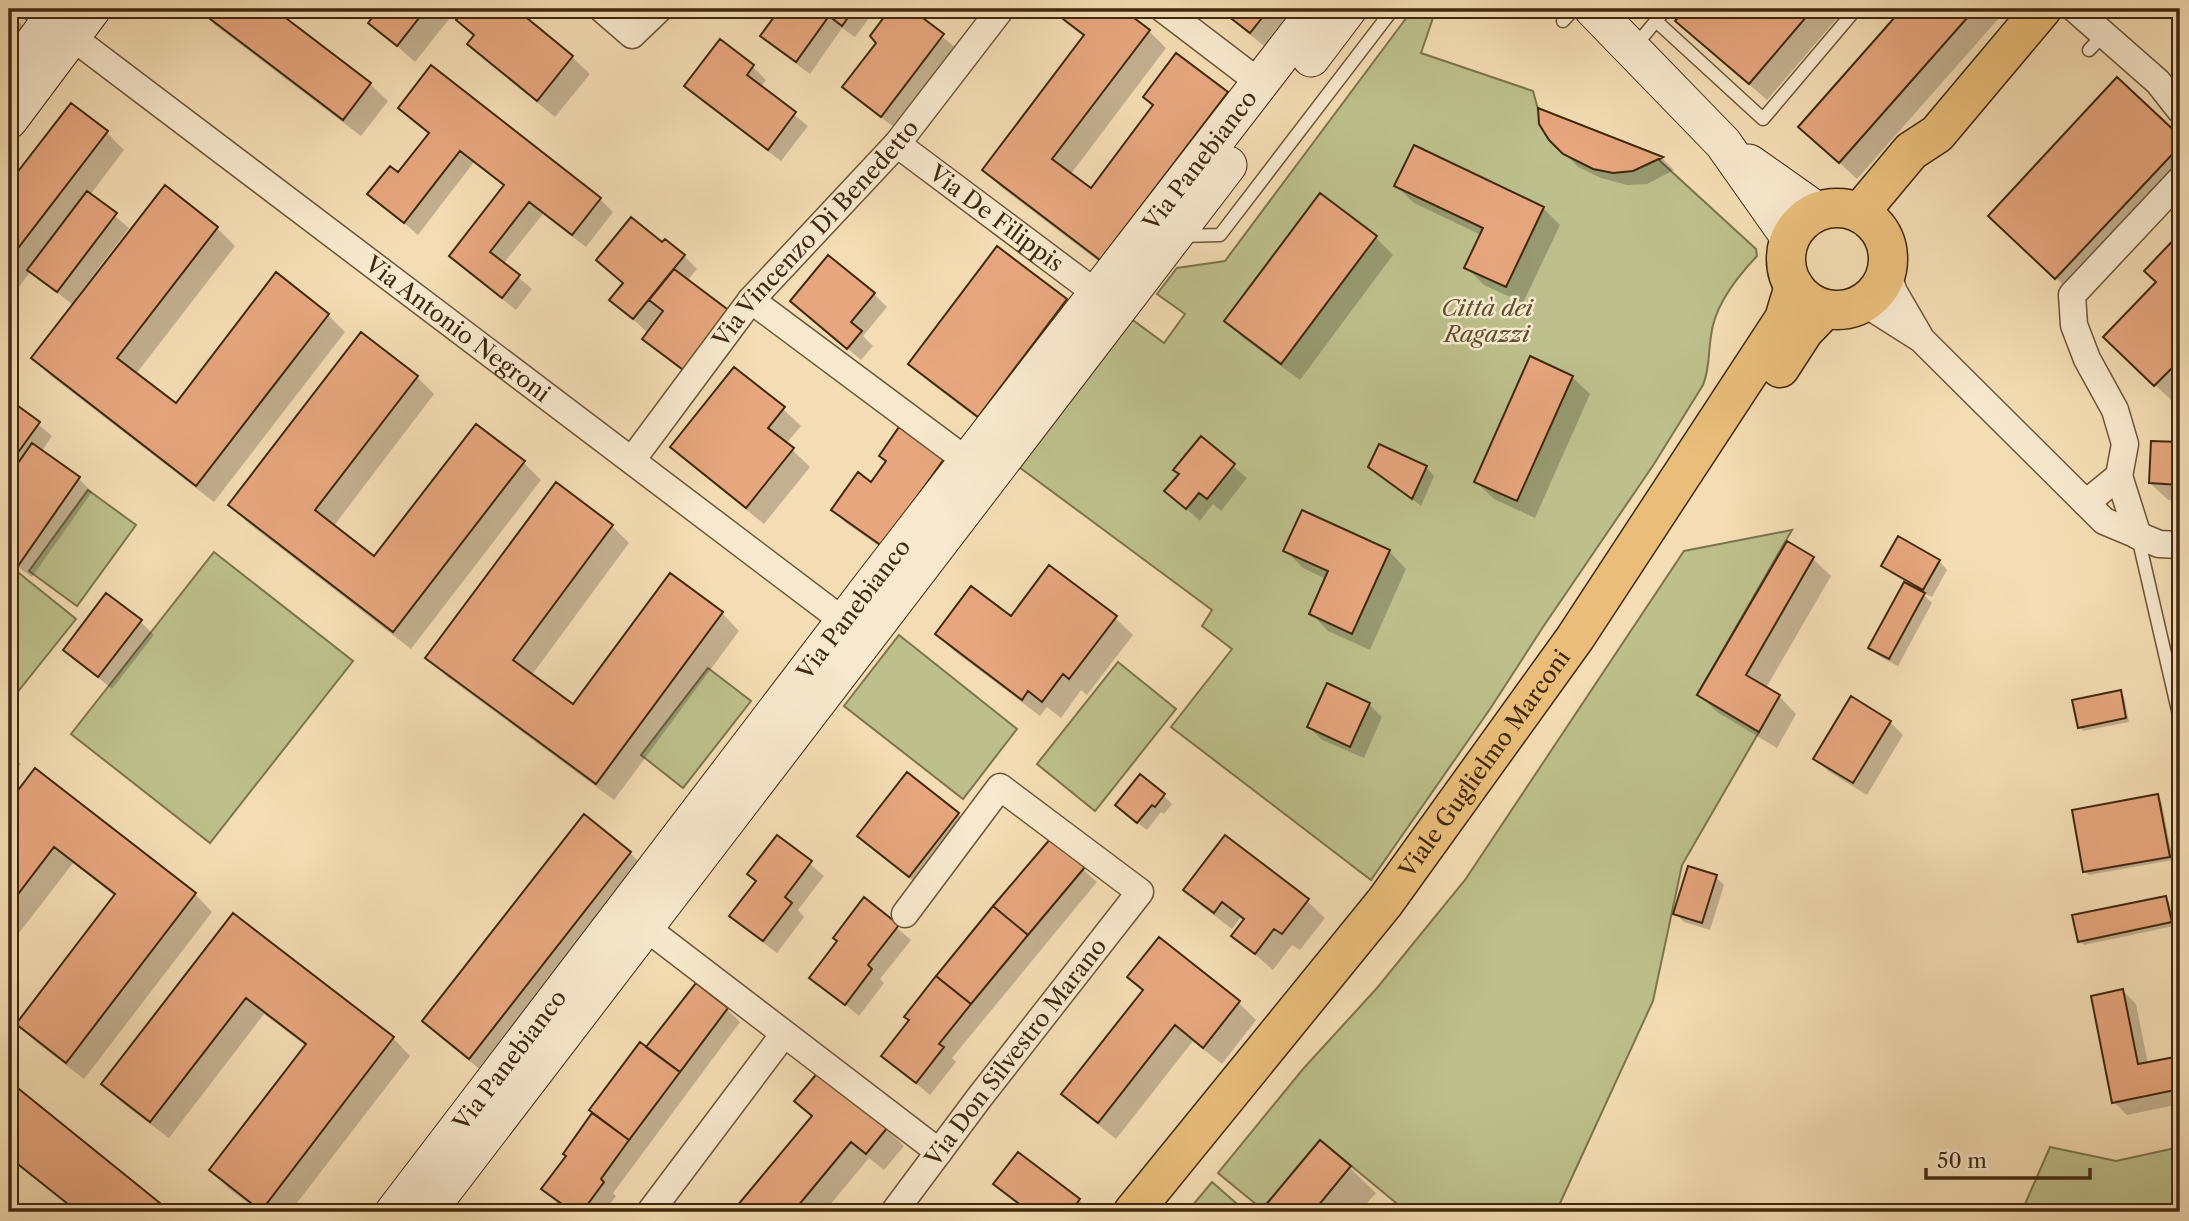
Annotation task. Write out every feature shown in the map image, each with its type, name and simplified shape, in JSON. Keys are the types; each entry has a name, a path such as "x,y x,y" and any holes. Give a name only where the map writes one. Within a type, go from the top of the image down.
{"main road":[{"path":"1869,220 1925,165 1937,134 2042,9"},
{"path":"1831,207 1846,208 1869,220 1885,241 1889,257 1887,273 1874,295 1864,303 1838,310 1813,304 1794,286 1786,263 1790,238 1797,227 1817,211 1831,207"},
{"name":"Viale Guglielmo Marconi","path":"1133,1212 1385,902 1575,638 1784,319 1794,286"},
{"name":"Viale Guglielmo Marconi","path":"1165,1212 1407,917 1593,650 1804,331 1825,309"}],"street":[{"path":"602,9 632,36 659,9"},
{"name":"Via Vincenzo Di Benedetto","path":"632,460 751,300 897,144 1001,9"},
{"path":"1163,9 1261,83"},
{"name":"Via Panebianco","path":"427,1212 645,927 855,630 967,461 1317,9"},
{"name":"Via Panebianco","path":"394,1212 855,630 976,502 1174,236 1348,9"},
{"path":"2075,9 2097,42 2158,82 2180,109"},
{"path":"1578,15 1632,50 1723,143 1790,238"},
{"path":"9,76 62,16"},
{"path":"9,120 62,16"},
{"name":"Via Antonio Negroni","path":"62,16 632,460 855,630"},
{"path":"1723,143 1817,211"},
{"name":"Via De Filippis","path":"897,144 1096,293"},
{"path":"2138,536 2119,476 2125,444 2115,410 2087,359 2074,325 2072,295 2180,180"},
{"path":"1887,273 1894,292 1921,339"},
{"path":"751,300 967,461"},
{"path":"1864,303 1921,339 2104,521 2159,544 2180,545"},
{"path":"2086,503 2119,476"},
{"name":"Via Don Silvestro Marano","path":"894,1212 1140,891 1000,787 905,914"},
{"path":"645,927 939,1152"},
{"path":"650,1212 784,1034"}],"lane":[{"path":"1174,236 1220,235 1393,9"},
{"path":"1574,9 1578,15"},
{"path":"1632,50 1666,9"},
{"path":"1656,21 1763,119 1856,9"},
{"path":"2138,536 2180,719"}],"green space":[{"name":"Città dei Ragazzi","path":"1413,9 1436,9 1421,53 1533,91 1538,109 1663,157 1659,160 1756,249 1757,256 1734,283 1717,314 1703,385 1654,464 1490,709 1371,880 1171,727 1232,649 1202,626 1212,610 1019,467 1130,318 1164,343 1185,314 1157,294 1177,268 1225,261"},
{"path":"88,490 136,525 77,606 29,571"},
{"path":"1792,530 1697,695 1759,732 1682,865 1653,1001 1556,1212 1407,1212 1320,1140 1262,1209 1218,1173 1303,1069 1377,988 1465,880 1684,551"},
{"path":"214,552 353,661 210,843 71,734"},
{"path":"9,565 76,619 12,699 9,696"},
{"path":"899,635 1017,729 963,799 844,706"},
{"path":"1118,662 1176,709 1095,811 1037,764"},
{"path":"708,668 751,701 683,788 641,755"},
{"path":"2050,1147 2116,1161 2180,1147 2180,1212 2020,1212"},
{"path":"1212,1182 1244,1210 1243,1212 1187,1212"}],"building":[{"path":"197,9 274,9 371,83 343,120"},
{"path":"379,9 426,9 397,46 368,23"},
{"path":"466,9 516,9 573,56 537,101 467,44 474,35 456,20"},
{"path":"780,9 854,9 842,26 829,16 796,62 760,36"},
{"path":"890,9 911,9 944,34 881,117 842,87 876,43 870,36"},
{"path":"1050,9 1122,9 1150,30 1052,159 1091,188 1153,105 1143,97 1176,53 1228,92 1100,260 982,170 1084,35"},
{"path":"1219,9 1269,9 1250,33"},
{"path":"1685,9 1813,9 1749,84 1675,21"},
{"path":"1902,9 1975,9 1839,163 1798,127"},
{"path":"720,39 754,65 747,75 796,112 768,150 684,86"},
{"path":"431,65 601,198 572,235 529,202 490,252 520,275 502,298 449,256 504,185 460,151 404,223 367,194 390,166 398,172 429,133 398,108"},
{"path":"2117,77 2180,136 2180,146 2055,279 1988,216"},
{"path":"71,103 108,131 9,260 9,183"},
{"path":"1538,108 1663,157 1633,171 1613,173 1593,169 1563,154 1549,140 1539,124"},
{"path":"1414,145 1544,207 1506,287 1464,268 1483,228 1394,186"},
{"path":"165,185 218,227 117,358 176,403 276,272 329,314 196,486 31,358"},
{"path":"87,191 117,213 57,292 27,270"},
{"path":"1320,193 1377,236 1281,364 1224,321"},
{"path":"631,217 662,242 665,239 685,255 633,319 609,300 623,283 596,260"},
{"path":"2180,233 2180,326 2172,334 2180,342 2180,360 2154,386 2103,337 2156,282 2144,271"},
{"path":"997,246 1067,299 978,417 908,364"},
{"path":"828,255 875,293 851,322 862,331 847,349 790,301"},
{"path":"674,269 731,312 686,372 642,339 663,311 649,300"},
{"path":"361,332 418,376 315,510 374,556 476,424 525,461 393,632 228,505"},
{"path":"1530,356 1573,376 1517,501 1474,482"},
{"path":"734,367 785,407 768,428 794,448 746,508 670,447"},
{"path":"14,403 40,422 9,465 9,410"},
{"path":"899,427 944,459 882,546 831,510 858,472 871,482 886,461 879,456"},
{"path":"1201,436 1235,464 1207,499 1199,493 1186,509 1164,491 1179,474 1173,470"},
{"path":"2151,441 2180,442 2180,485 2149,483"},
{"path":"32,443 80,477 18,566 9,559 9,476"},
{"path":"1379,444 1427,466 1412,499 1368,467"},
{"path":"556,482 613,525 513,660 573,704 670,573 723,612 596,784 425,658"},
{"path":"1302,510 1390,550 1352,634 1309,614 1328,571 1283,551"},
{"path":"1898,536 1940,560 1923,590 1881,566"},
{"path":"1787,541 1814,557 1746,675 1780,695 1759,732 1697,695"},
{"path":"1049,565 1117,616 1069,679 1063,674 1042,702 1028,691 1022,700 935,634 971,586 1011,616"},
{"path":"1904,582 1925,593 1889,659 1868,648"},
{"path":"106,593 142,620 98,677 63,650"},
{"path":"1327,683 1370,703 1350,747 1307,727"},
{"path":"2121,690 2126,718 2078,728 2072,700"},
{"path":"1851,696 1891,721 1853,783 1813,759"},
{"path":"35,768 196,893 66,1063 16,1024 115,894 54,847 9,906 9,802"},
{"path":"907,772 959,813 909,877 857,836"},
{"path":"1140,774 1165,794 1137,823 1115,805"},
{"path":"2158,794 2170,857 2083,872 2072,810"},
{"path":"584,814 631,852 469,1059 422,1021"},
{"path":"777,835 812,861 785,897 792,903 763,941 729,916 756,881 747,874"},
{"path":"1225,835 1309,899 1282,934 1274,929 1255,954 1231,936 1244,919 1222,902 1214,913 1183,890"},
{"path":"1051,838 1085,867 1028,935 993,906"},
{"path":"1688,866 1717,875 1702,923 1673,914"},
{"path":"2166,896 2172,922 2078,942 2072,915"},
{"path":"864,897 899,925 868,965 872,969 845,1005 809,978 837,941 833,938"},
{"path":"993,906 1028,935 971,1004 936,976"},
{"path":"233,913 394,1037 261,1211 209,1170 306,1044 246,998 150,1122 101,1084"},
{"path":"1159,937 1240,1001 1203,1048 1175,1025 1098,1123 1061,1094 1143,990 1127,977"},
{"path":"936,976 971,1004 939,1044 944,1047 916,1083 881,1056 909,1020 904,1017"},
{"path":"696,983 728,1008 680,1072 646,1047"},
{"path":"2123,989 2138,1064 2180,1056 2180,1089 2112,1103 2091,996"},
{"path":"640,1042 680,1072 629,1140 589,1110"},
{"path":"819,1071 888,1127 866,1154 851,1142 793,1212 732,1212 812,1116 794,1101"},
{"path":"9,1081 171,1212 78,1212 9,1157"},
{"path":"592,1113 629,1140 601,1179 604,1182 582,1212 573,1212 541,1189 566,1156 563,1154"},
{"path":"1320,1140 1351,1166 1313,1212 1260,1212"},
{"path":"1018,1152 1080,1199 1070,1212 1030,1212 993,1184"}]}
